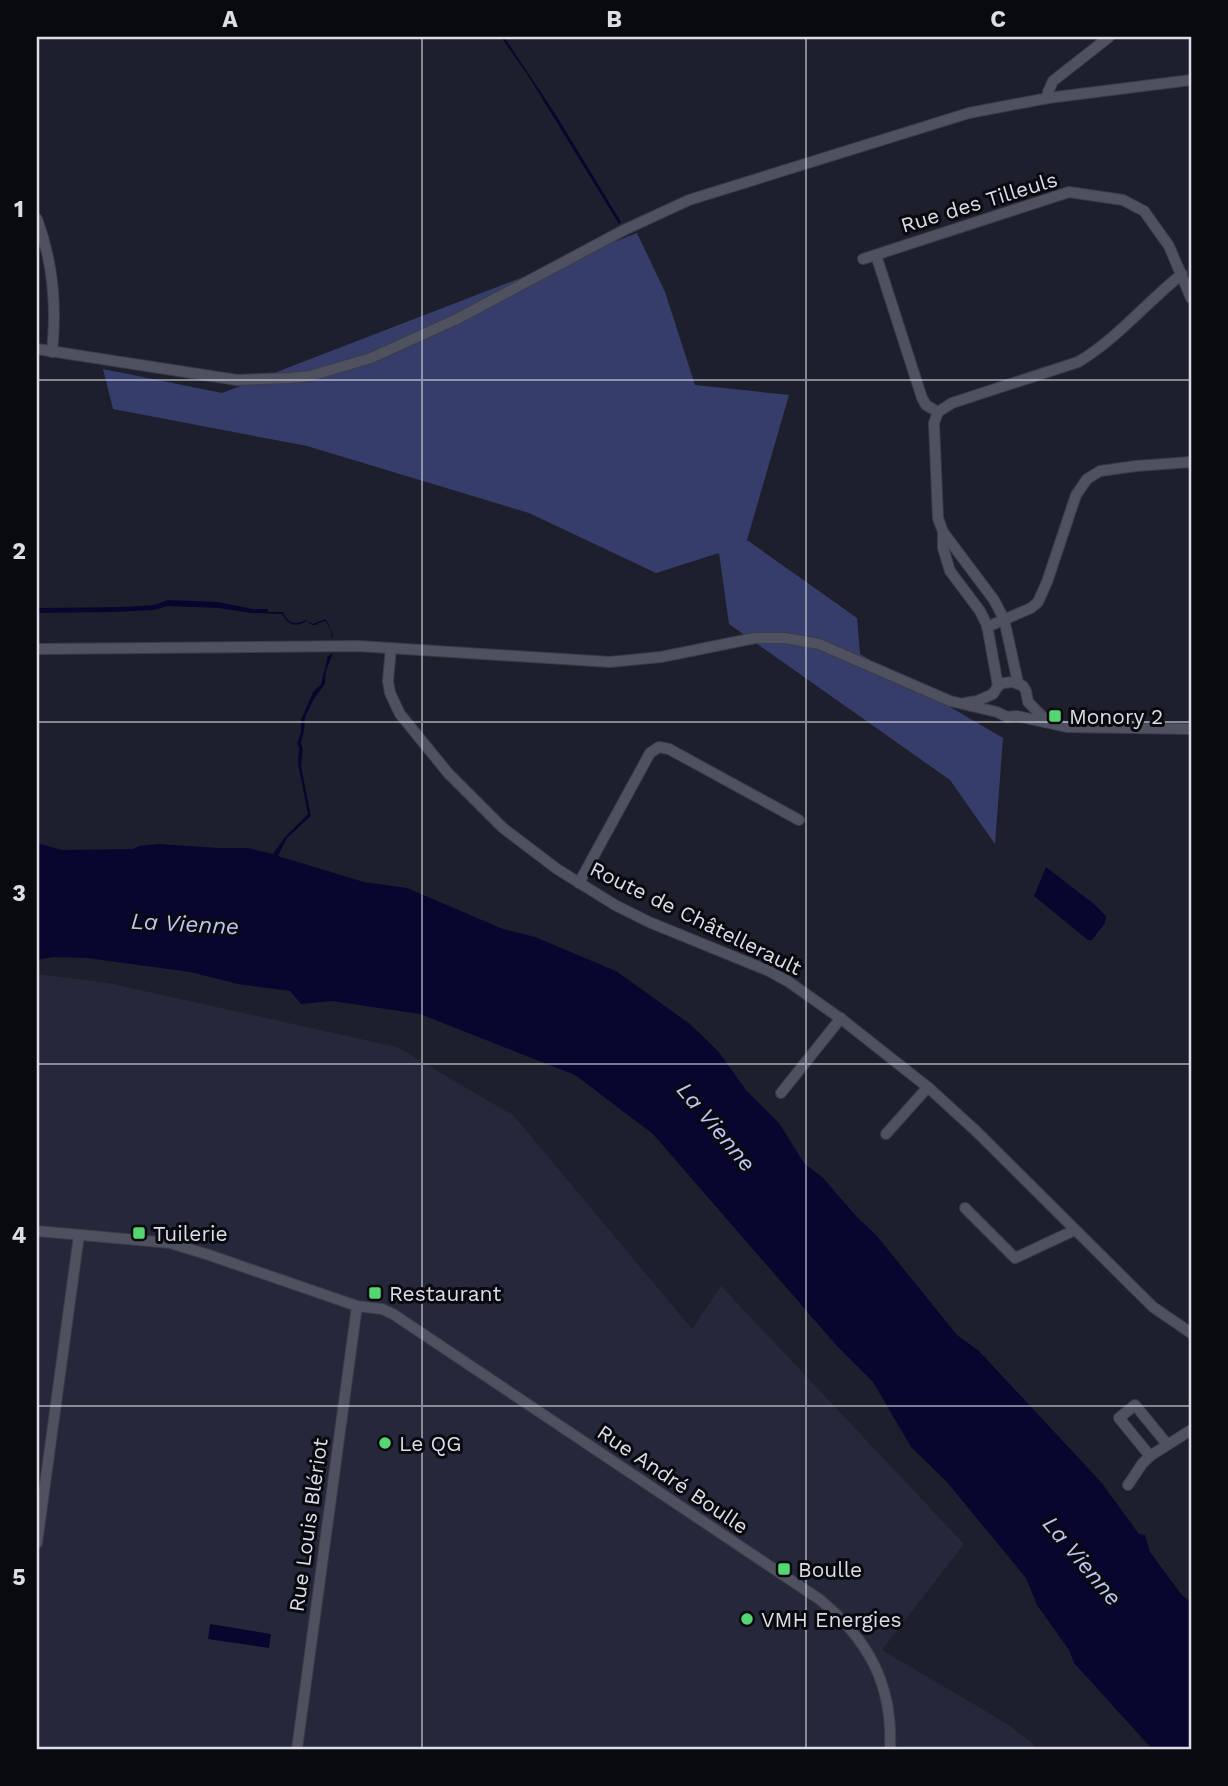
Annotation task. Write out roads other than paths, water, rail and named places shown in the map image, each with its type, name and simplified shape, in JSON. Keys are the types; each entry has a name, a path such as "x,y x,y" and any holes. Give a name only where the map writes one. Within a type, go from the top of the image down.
{"street":[{"path":"1048,98 1053,81 1109,37"},
{"path":"37,349 237,380 310,376 371,358 457,319 624,230 689,200 970,113 1048,98 1191,80"},
{"name":"Rue des Tilleuls","path":"863,259 1069,192 1123,200 1144,211 1169,246 1191,298"},
{"path":"37,219 43,257 52,275 55,313 52,352"},
{"path":"876,255 922,398 926,405 938,412"},
{"path":"1050,723 1028,702 1026,691 1018,683 1004,619 994,600 943,532 938,518 934,423 938,412 952,403 1079,362 1096,351 1162,289 1182,274"},
{"path":"987,627 1031,608 1038,602 1076,495 1087,479 1100,471 1191,462"},
{"path":"943,532 943,548 950,571 980,611 987,627 996,690 993,703 997,712"},
{"path":"37,649 299,646 391,648 610,662 662,657 755,638 785,638 836,650 940,697 1007,717 1017,716 1076,728 1191,729"},
{"name":"Route de Châtellerault","path":"391,648 388,681 390,693 401,714 448,773 503,828 529,849 615,905 649,922 769,971 841,1018 928,1087 978,1132 1153,1307 1191,1334"},
{"path":"959,704 977,701 1008,681 1018,683"},
{"path":"1017,716 1028,702"},
{"path":"579,883 650,753 659,747 669,748 799,820"},
{"path":"781,1093 841,1018"},
{"path":"887,1134 928,1087"},
{"path":"965,1208 1015,1258 1075,1230"},
{"name":"Rue André Boulle","path":"37,1230 170,1243 357,1306 382,1309 393,1314 835,1613 854,1632 875,1665 888,1704 890,1749"},
{"path":"37,1543 79,1235"},
{"name":"Rue Louis Blériot","path":"297,1749 357,1306"},
{"path":"1150,1456 1119,1418 1135,1405 1167,1444"},
{"path":"1128,1485 1150,1456 1191,1430"}],"water":[{"path":"501,37 504,37 556,115 621,222 619,224 529,77"},
{"path":"168,600 218,602 268,609 268,612 283,612 287,619 295,623 306,620 313,624 325,619 327,621 333,635 331,640 332,634 326,621 314,625 307,621 295,625 290,623 282,614 218,608 168,606 154,610 37,613 37,608 122,607 154,605"},
{"name":"La Vienne","path":"333,653 326,671 325,684 305,717 301,743 301,766 311,816 287,838 278,856 364,882 407,888 503,929 535,937 616,971 690,1024 718,1051 746,1090 779,1123 804,1163 823,1178 877,1236 957,1335 979,1351 1101,1482 1139,1534 1145,1535 1150,1552 1181,1594 1191,1603 1191,1749 1152,1749 1074,1663 1069,1650 1037,1605 1026,1578 946,1481 911,1447 873,1382 837,1346 653,1134 575,1075 420,1014 332,1001 301,1004 290,991 238,984 190,972 87,958 52,957 37,960 37,843 62,850 133,849 159,844 248,848 273,854 285,837 308,814 298,764 297,744 301,720 313,692 321,684 328,656"},
{"path":"1046,867 1106,916 1105,923 1092,940 1088,940 1034,896"},
{"path":"210,1624 271,1634 269,1648 208,1639"}],"place":[{"name":"Monory 2","path":"1055,716"},
{"name":"Tuilerie","path":"139,1233"},
{"name":"Restaurant","path":"375,1293"},
{"name":"Le QG","path":"385,1443"},
{"name":"Boulle","path":"784,1569"},
{"name":"VMH Energies","path":"747,1619"}]}
